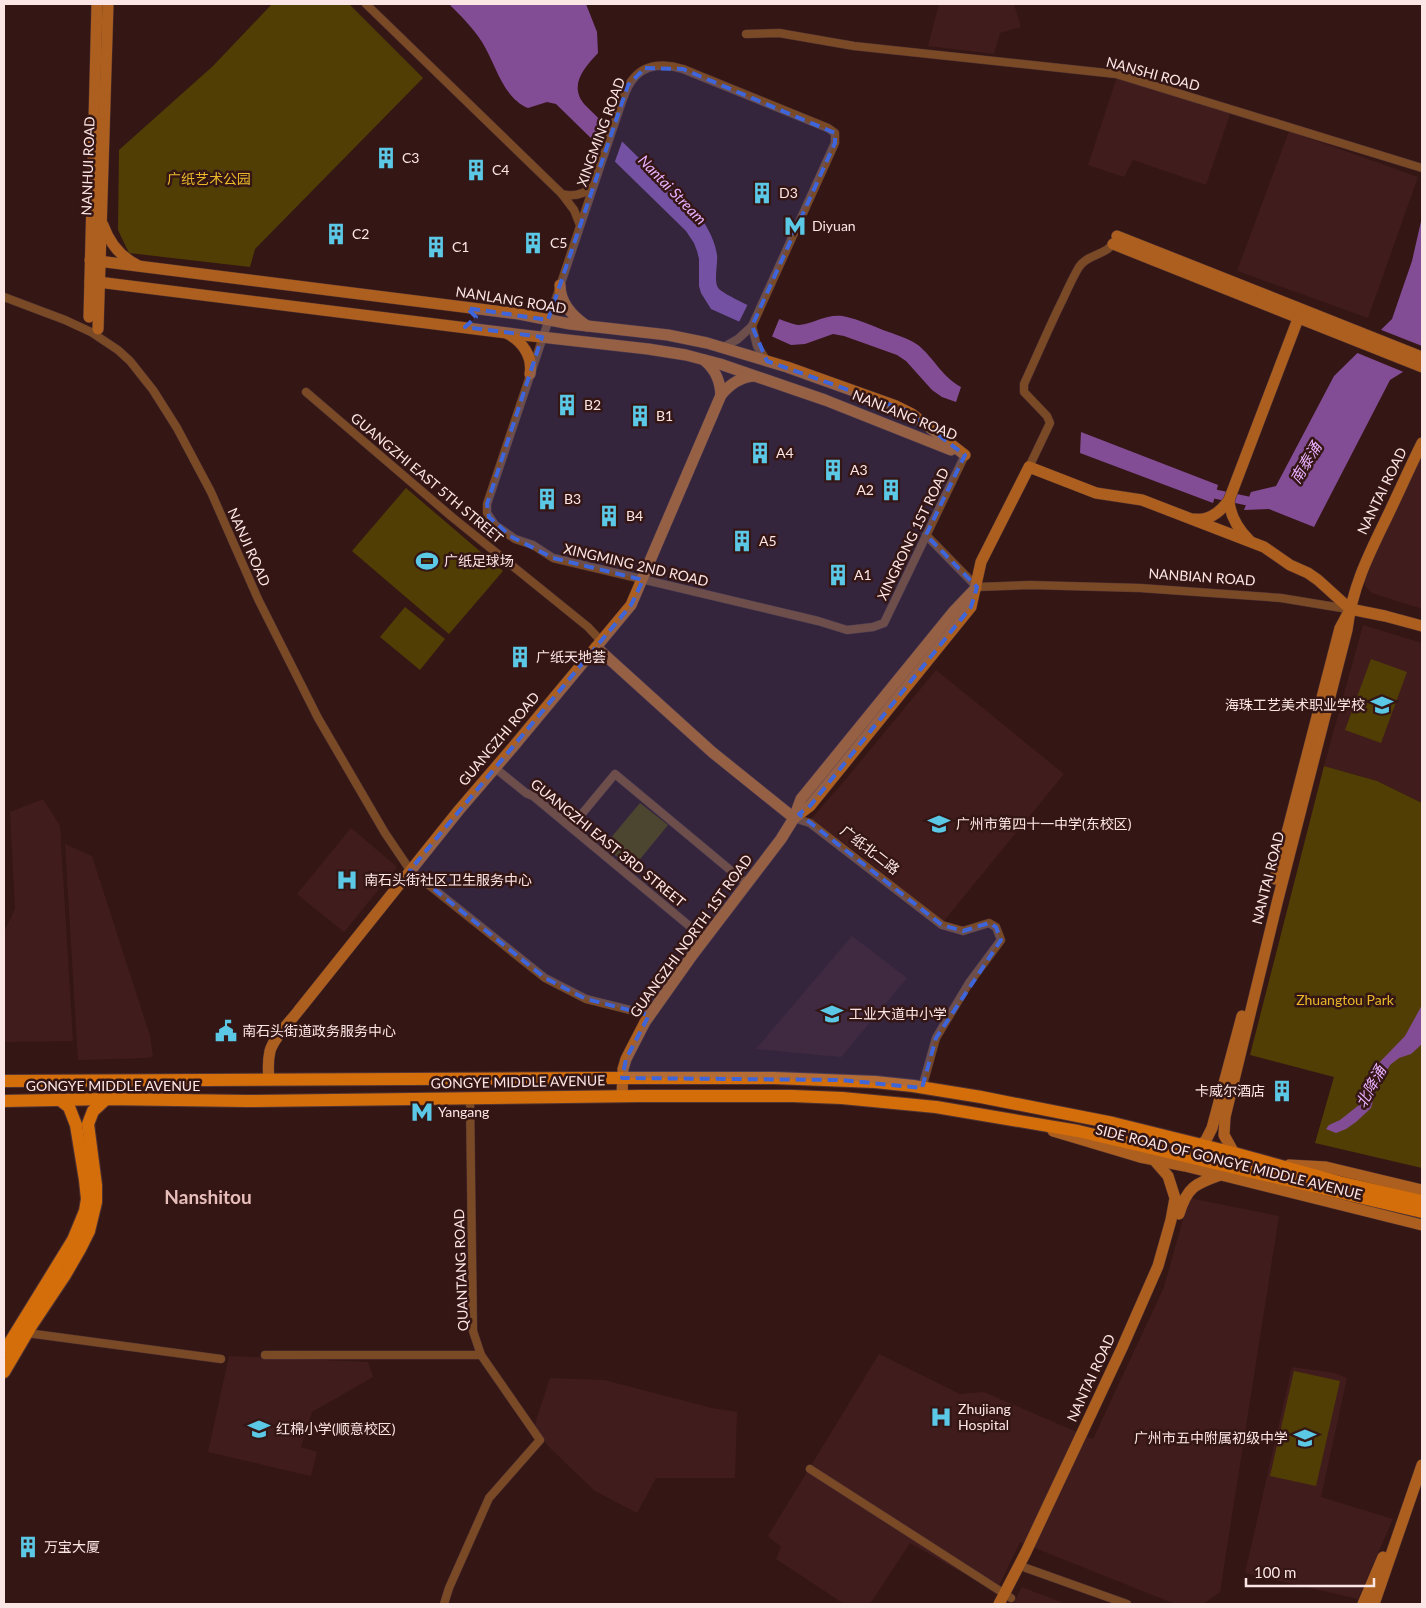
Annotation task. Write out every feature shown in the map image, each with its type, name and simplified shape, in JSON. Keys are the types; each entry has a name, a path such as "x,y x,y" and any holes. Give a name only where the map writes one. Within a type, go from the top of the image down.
{"main road":[{"path":"4,1081 622,1078 808,1079 875,1082 981,1097 1112,1123 1234,1153 1339,1182 1417,1200"},
{"name":"GONGYE MIDDLE AVENUE","path":"4,1101 247,1101 622,1096 792,1096 842,1098 936,1107 1078,1132 1422,1212"},
{"path":"4,1352 73,1240 85,1211 87,1199 86,1180 76,1125 69,1107 60,1100"},
{"path":"4,1372 70,1266 89,1230 96,1202 96,1184 88,1124 93,1111 106,1100"}],"street":[{"name":"NANHUI ROAD","path":"89,317 98,4"},
{"name":"NANHUI ROAD","path":"98,329 108,4"},
{"path":"366,4 562,194 574,210 580,225"},
{"name":"NANSHI ROAD","path":"746,34 779,33 854,46 1116,74 1422,168"},
{"name":"XINGMING ROAD","path":"542,337 628,86 633,77 646,68 669,66 683,69 828,128 835,133 835,143 751,330"},
{"path":"562,194 577,195 584,193 595,183"},
{"path":"101,219 107,235 116,248 127,259 141,267"},
{"path":"1350,609 1314,576 1290,565 1264,547 1142,500 1091,491 1029,467 1050,423 1047,416 1027,396 1023,388 1024,384 1079,266 1089,258 1108,250 1115,240 1339,329 1422,367"},
{"name":"NANLANG ROAD","path":"90,260 519,314 624,331 668,335 767,361 905,410 965,456"},
{"path":"173,290 169,279 177,271"},
{"name":"NANLANG ROAD","path":"90,281 623,346 702,358 825,400 965,456"},
{"path":"560,285 560,292 565,305 588,326"},
{"name":"NANJI ROAD","path":"4,297 91,332 118,350 130,361 153,390 177,428 211,492 258,599 318,718 385,833 410,870 546,978 586,999 650,1015"},
{"path":"465,327 473,318 471,311 467,308"},
{"path":"1192,519 1200,520 1210,517 1221,510 1229,500 1300,313"},
{"path":"1339,329 1422,357"},
{"path":"722,348 751,330 767,361"},
{"path":"623,346 619,342 619,338 624,331"},
{"path":"504,332 516,339 526,350 531,361 530,374"},
{"name":"XINGMING 2ND ROAD","path":"542,337 486,504 489,518 495,525 510,536 533,545 554,558 818,621 844,630 873,628 884,623"},
{"path":"702,358 710,365 717,376 721,395"},
{"name":"GUANGZHI ROAD","path":"269,1079 269,1058 273,1044 410,870 631,605 721,395 736,381 756,376"},
{"name":"GUANGZHI EAST 5TH STREET","path":"306,392 452,517 588,627 598,644"},
{"name":"NANTAI ROAD","path":"1234,1153 1224,1135 1224,1117 1347,630 1354,593 1367,559 1422,443"},
{"name":"XINGRONG 1ST ROAD","path":"884,623 965,456"},
{"name":"GUANGZHI NORTH 1ST ROAD","path":"622,1096 622,1078 626,1059 632,1044 650,1015 781,839 794,818 810,806 971,607 982,562 1029,467"},
{"path":"1229,500 1231,513 1237,525 1253,543"},
{"path":"926,535 977,587"},
{"name":"NANBIAN ROAD","path":"977,587 1030,585 1140,588 1281,598 1350,609 1422,626"},
{"name":"NANTAI ROAD","path":"1201,1145 1210,1132 1219,1102 1337,638 1350,609"},
{"name":"广纸北二路","path":"598,644 712,752 794,818 810,822 942,925 963,930 989,923 996,927 1001,940 969,983 936,1038 922,1088"},
{"name":"GUANGZHI EAST 3RD STREET","path":"495,768 526,793 533,796 705,939"},
{"path":"571,827 614,774 747,884"},
{"name":"QUANTANG ROAD","path":"444,1604 449,1588 489,1498 540,1440 481,1355 473,1331 470,1098"},
{"name":"SIDE ROAD OF GONGYE MIDDLE AVENUE","path":"1030,1123 1093,1144 1422,1226"},
{"name":"NANTAI ROAD","path":"1008,1599 1158,1266 1175,1198 1168,1176 1154,1160"},
{"name":"SIDE ROAD OF GONGYE MIDDLE AVENUE","path":"1276,1164 1326,1167 1422,1190"},
{"name":"NANTAI ROAD","path":"999,1604 1008,1599 1026,1568 1159,1280 1185,1196 1203,1181 1220,1175"},
{"path":"27,1333 221,1359"},
{"path":"265,1355 481,1355"},
{"path":"1374,1604 1422,1465"},
{"path":"810,1469 1008,1599"},
{"path":"1363,1604 1382,1559 1400,1525"},
{"path":"1026,1568 1126,1604"}],"highlighted area":[{"path":"645,68 683,69 835,133 835,143 752,326 767,361 905,410 965,455 926,535 977,587 971,607 810,806 799,814 942,925 963,931 989,923 996,927 1001,940 936,1038 922,1088 841,1080 622,1078 626,1059 649,1015 586,999 545,978 410,870 631,605 643,580 553,558 510,536 489,517 487,504 542,337 465,327 476,317 467,308 548,320 628,85"}],"shaded area":[{"path":"939,4 1014,4 1021,27 1000,33 994,54 928,46"},
{"path":"1117,77 1231,111 1206,185 1133,160 1124,177 1088,165"},
{"path":"1289,131 1418,177 1368,318 1237,271"},
{"path":"1422,455 1422,609 1372,593 1365,586 1364,576"},
{"name":"海珠工艺美术职业学校","path":"1363,625 1422,643 1422,803 1377,781 1324,766"},
{"name":"广州市第四十一中学(东校区)","path":"936,670 1064,774 943,922 862,856 811,819"},
{"path":"43,799 60,826 73,1041 4,1042 4,932 15,909 10,812"},
{"name":"南石头街社区卫生服务中心","path":"351,828 397,867 344,932 297,894"},
{"path":"65,844 92,856 150,1036 153,1056 147,1058 78,1060"},
{"name":"工业大道中小学","path":"852,936 907,978 841,1057 756,1049"},
{"name":"Zhujiang Hospital","path":"1189,1198 1279,1216 1220,1592 1203,1604 1175,1604 1020,1542 996,1592 910,1543 870,1604 844,1604 776,1559 781,1547 768,1536 879,1354 960,1394 984,1392 1093,1439 1164,1287"},
{"name":"红棉小学(顺意校区)","path":"229,1356 368,1362 373,1377 312,1412 301,1447 317,1452 311,1476 208,1452"},
{"name":"广州市五中附属初级中学","path":"1292,1367 1335,1373 1347,1378 1321,1497 1393,1519 1358,1599 1245,1573"},
{"path":"550,1378 604,1380 712,1408 737,1412 735,1478 656,1478 637,1513 595,1491 549,1447 534,1427"},
{"path":"1022,1587 1066,1604 1013,1604"}],"green space":[{"name":"广纸艺术公园","path":"272,4 349,4 423,78 255,249 250,267 129,253 118,230 119,150 213,66"},
{"name":"广纸足球场","path":"406,488 503,571 449,634 352,551"},
{"path":"405,607 445,639 420,670 380,637"},
{"path":"1371,659 1407,672 1381,743 1345,730"},
{"name":"Zhuangtou Park","path":"1324,766 1377,781 1422,803 1422,1168 1315,1143 1334,1077 1250,1055"},
{"path":"640,803 668,825 632,869 604,846"},
{"path":"1294,1371 1340,1381 1316,1486 1270,1476"}],"water":[{"path":"449,4 586,4 597,32 598,53 583,71 580,78 578,91 580,98 703,221 712,237 716,250 716,283 719,289 744,303 793,324 805,324 828,317 840,316 860,321 910,340 924,350 943,373 961,387 956,402 942,397 932,390 906,361 897,355 844,336 833,334 805,344 791,345 711,309 701,293 699,286 699,259 694,243 686,231 556,104 547,102 528,108 519,103 506,88 478,37 467,22"},
{"path":"1422,217 1422,360 1390,380 1314,527 1269,509 1244,510 1251,492 1276,486 1334,376 1392,319 1412,261"},
{"path":"1081,432 1218,485 1213,503 1080,453"},
{"name":"北降涌","path":"1422,1005 1422,1044 1411,1054 1399,1058 1390,1065 1375,1093 1371,1108 1356,1122 1336,1133 1326,1129 1359,1105 1370,1087 1376,1066 1405,1036"}],"pier":[{"path":"603,119 623,139 614,164 594,144"},
{"path":"749,302 780,317 771,339 738,324"},
{"path":"1379,329 1422,346 1422,363 1406,373 1355,352"}],"waterway":[{"name":"南泰涌","path":"1204,490 1257,503"}],"place":[{"name":"C3","path":"386,158"},
{"name":"C4","path":"476,170"},
{"name":"D3","path":"762,193"},
{"name":"Diyuan","path":"795,226"},
{"name":"C2","path":"336,234"},
{"name":"C5","path":"533,243"},
{"name":"C1","path":"436,247"},
{"name":"B2","path":"567,405"},
{"name":"B1","path":"640,416"},
{"name":"A4","path":"760,453"},
{"name":"A3","path":"833,470"},
{"name":"A2","path":"891,490"},
{"name":"B3","path":"547,499"},
{"name":"B4","path":"609,516"},
{"name":"A5","path":"742,541"},
{"name":"广纸足球场","path":"427,561"},
{"name":"A1","path":"838,575"},
{"name":"广纸天地荟","path":"520,657"},
{"name":"海珠工艺美术职业学校","path":"1382,705"},
{"name":"广州市第四十一中学(东校区)","path":"939,824"},
{"name":"南石头街社区卫生服务中心","path":"347,880"},
{"name":"工业大道中小学","path":"832,1014"},
{"name":"南石头街道政务服务中心","path":"226,1031"},
{"name":"卡威尔酒店","path":"1282,1091"},
{"name":"Yangang","path":"422,1112"},
{"name":"Zhujiang Hospital","path":"941,1417"},
{"name":"红棉小学(顺意校区)","path":"259,1429"},
{"name":"广州市五中附属初级中学","path":"1305,1438"},
{"name":"万宝大厦","path":"28,1547"}],"district":[{"name":"Nanshitou","path":"208,1197"}],"water label":[{"name":"Nantai Stream","path":"672,190"}]}
